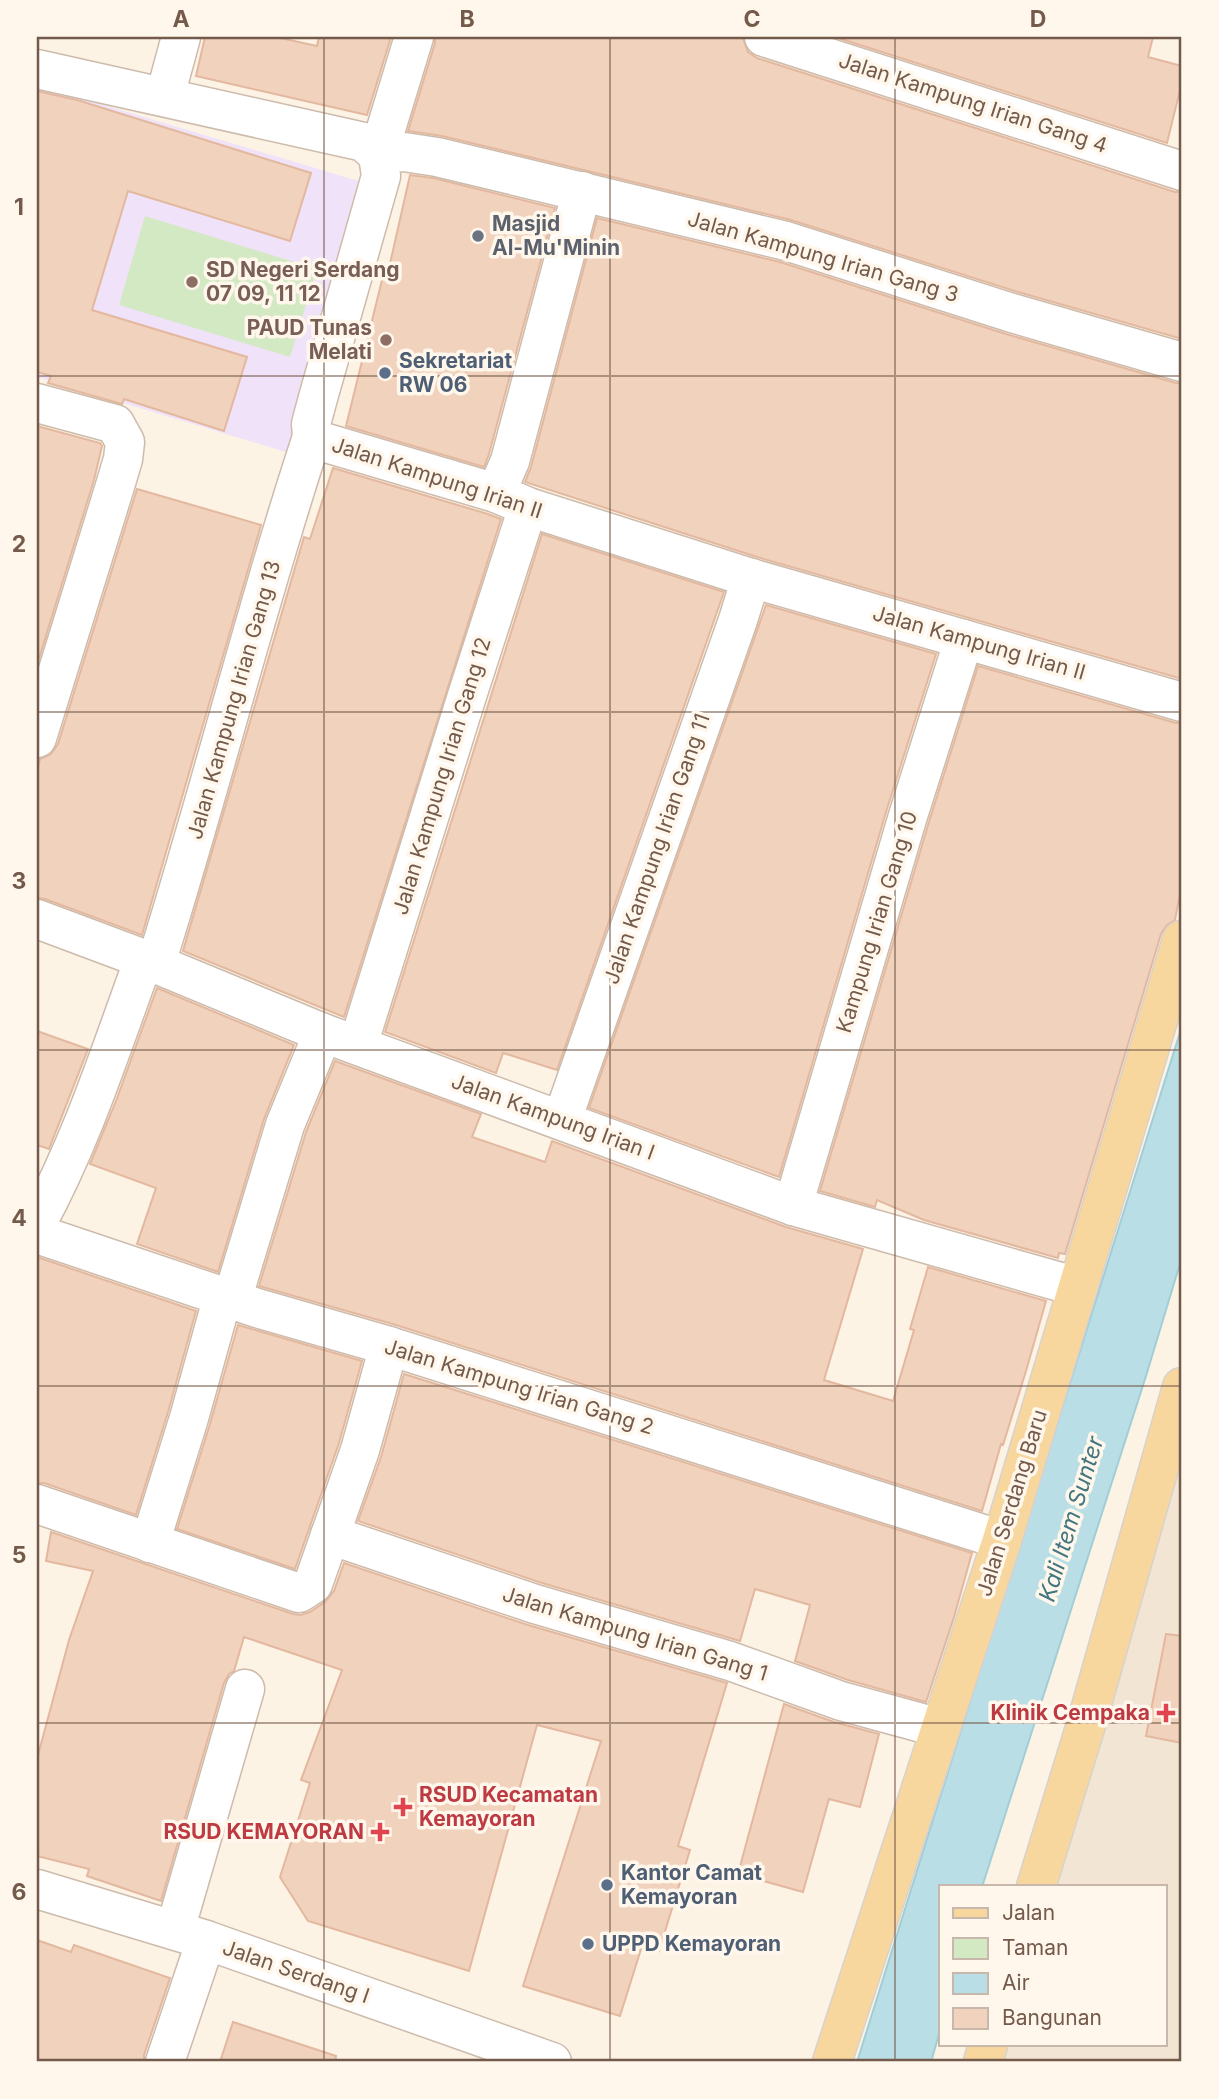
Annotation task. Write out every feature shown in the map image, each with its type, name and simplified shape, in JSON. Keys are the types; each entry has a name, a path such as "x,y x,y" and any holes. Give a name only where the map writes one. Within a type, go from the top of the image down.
{"main road":[{"name":"Jalan Serdang Baru","path":"832,2062 1002,1539 1182,940"},
{"path":"1037,1885 1085,1728 1170,1473 1182,1387"}],"street":[{"path":"165,96 181,37"},
{"name":"Jalan Kampung Irian II","path":"414,37 378,155 381,176 314,411 312,436 323,442 751,578 1182,702"},
{"name":"Jalan Kampung Irian Gang 4","path":"764,37 1182,171"},
{"path":"37,69 364,142 378,155"},
{"name":"Jalan Kampung Irian Gang 3","path":"378,155 404,152 437,157 786,242 1012,313 1182,362"},
{"name":"Jalan Kampung Irian Gang 12","path":"358,1045 462,712 512,500 510,461 582,191"},
{"path":"37,403 114,424 125,442 115,486 37,738"},
{"name":"Jalan Kampung Irian Gang 13","path":"37,1223 60,1179 104,1074 194,838 224,728 312,436"},
{"name":"Jalan Kampung Irian Gang 11","path":"562,1120 751,578"},
{"name":"Kampung Irian Gang 10","path":"793,1206 906,819 964,639"},
{"name":"Jalan Kampung Irian I","path":"37,919 144,969 320,1041 358,1045 793,1206 1078,1287"},
{"path":"150,1543 285,1125 320,1041"},
{"name":"Jalan Kampung Irian Gang 2","path":"37,1234 227,1298 389,1346 1002,1539"},
{"path":"37,1504 299,1593 313,1584 360,1450 389,1346"},
{"name":"Jalan Kampung Irian Gang 1","path":"330,1535 535,1604 730,1661 841,1701 940,1728"},
{"path":"165,2062 245,1689"},
{"name":"Jalan Serdang I","path":"37,1889 191,1935 552,2062"}],"shaded area":[{"name":"SD Negeri Serdang 07 09, 11 12","path":"37,85 375,186 296,455 37,377"},
{"path":"1182,1440 1182,2062 993,2062 998,2046 1166,2046 1166,1885 1047,1885"}],"green space":[{"path":"145,216 317,269 290,357 119,305"}],"water":[{"name":"Kali Item Sunter","path":"1182,1026 1182,1257 983,1885 939,1885 939,2034 931,2062 857,2062"}],"building":[{"path":"205,37 276,37 317,46 319,37 391,37 367,115 196,76"},
{"path":"435,37 743,38 748,52 757,58 1175,192 1182,192 1182,339 1018,292 791,220 442,136 408,131"},
{"path":"835,37 1153,37 1148,57 1182,66 1182,82 1167,143"},
{"path":"37,91 77,100 311,173 290,241 128,191 92,310 247,357 224,431 124,399 122,404 48,383 51,376 37,372"},
{"path":"410,175 433,178 555,208 484,467 346,426 383,276 387,277"},
{"path":"597,218 780,262 1006,334 1182,383 1182,679 757,557 525,482"},
{"path":"37,426 100,443 102,446 37,665"},
{"path":"333,468 501,519 344,1017 183,951 304,537 310,539"},
{"path":"137,489 261,525 142,935 37,898 37,771 40,759 51,754 58,744"},
{"path":"542,534 724,592 557,1070 503,1053 496,1073 385,1032"},
{"path":"766,605 936,654 886,812 779,1177 589,1108"},
{"path":"978,666 1182,723 1182,883 1175,920 1167,925 1161,934 1065,1254 1059,1253 1058,1258 924,1220 877,1200 875,1207 820,1191"},
{"path":"157,988 294,1045 264,1119 218,1272 137,1244 156,1188 90,1164"},
{"path":"37,1031 88,1049 49,1149 37,1145"},
{"path":"335,1061 481,1114 472,1137 545,1162 552,1141 786,1227 863,1249 824,1380 893,1401 914,1330 910,1329 928,1267 1046,1301 982,1511 396,1325 259,1286 306,1132"},
{"path":"37,1257 196,1311 136,1515 44,1483 37,1483"},
{"path":"238,1325 362,1361 339,1443 295,1569 177,1529"},
{"path":"404,1374 972,1553 926,1702 848,1680 795,1661 810,1605 755,1589 740,1641 542,1583 358,1521 381,1457"},
{"path":"51,1532 301,1615 325,1602 334,1591 344,1563 528,1625 727,1683 678,1846 690,1850 659,1951 642,1946 620,2016 523,1986 601,1741 537,1725 469,1971 308,1921 280,1877 310,1783 301,1780 342,1670 244,1637 234,1671 224,1683 161,1901 87,1876 89,1869 37,1856 37,1759 69,1640 93,1571 46,1561"},
{"path":"1166,1634 1182,1636 1182,1743 1146,1736"},
{"path":"784,1704 834,1722 879,1734 860,1807 829,1799 803,1892 738,1874"},
{"path":"37,1940 71,1952 74,1945 170,1978 144,2062 37,2062"},
{"path":"233,2022 336,2056 335,2062 220,2062"}],"place":[{"name":"Masjid Al-Mu'Minin","path":"478,236"},
{"name":"SD Negeri Serdang 07 09, 11 12","path":"192,282"},
{"name":"PAUD Tunas Melati","path":"386,340"},
{"name":"Sekretariat RW 06","path":"385,373"},
{"name":"Klinik Cempaka","path":"1166,1713"},
{"name":"RSUD Kecamatan Kemayoran","path":"403,1807"},
{"name":"RSUD KEMAYORAN","path":"380,1832"},
{"name":"Kantor Camat Kemayoran","path":"607,1885"},
{"name":"UPPD Kemayoran","path":"588,1944"}]}
